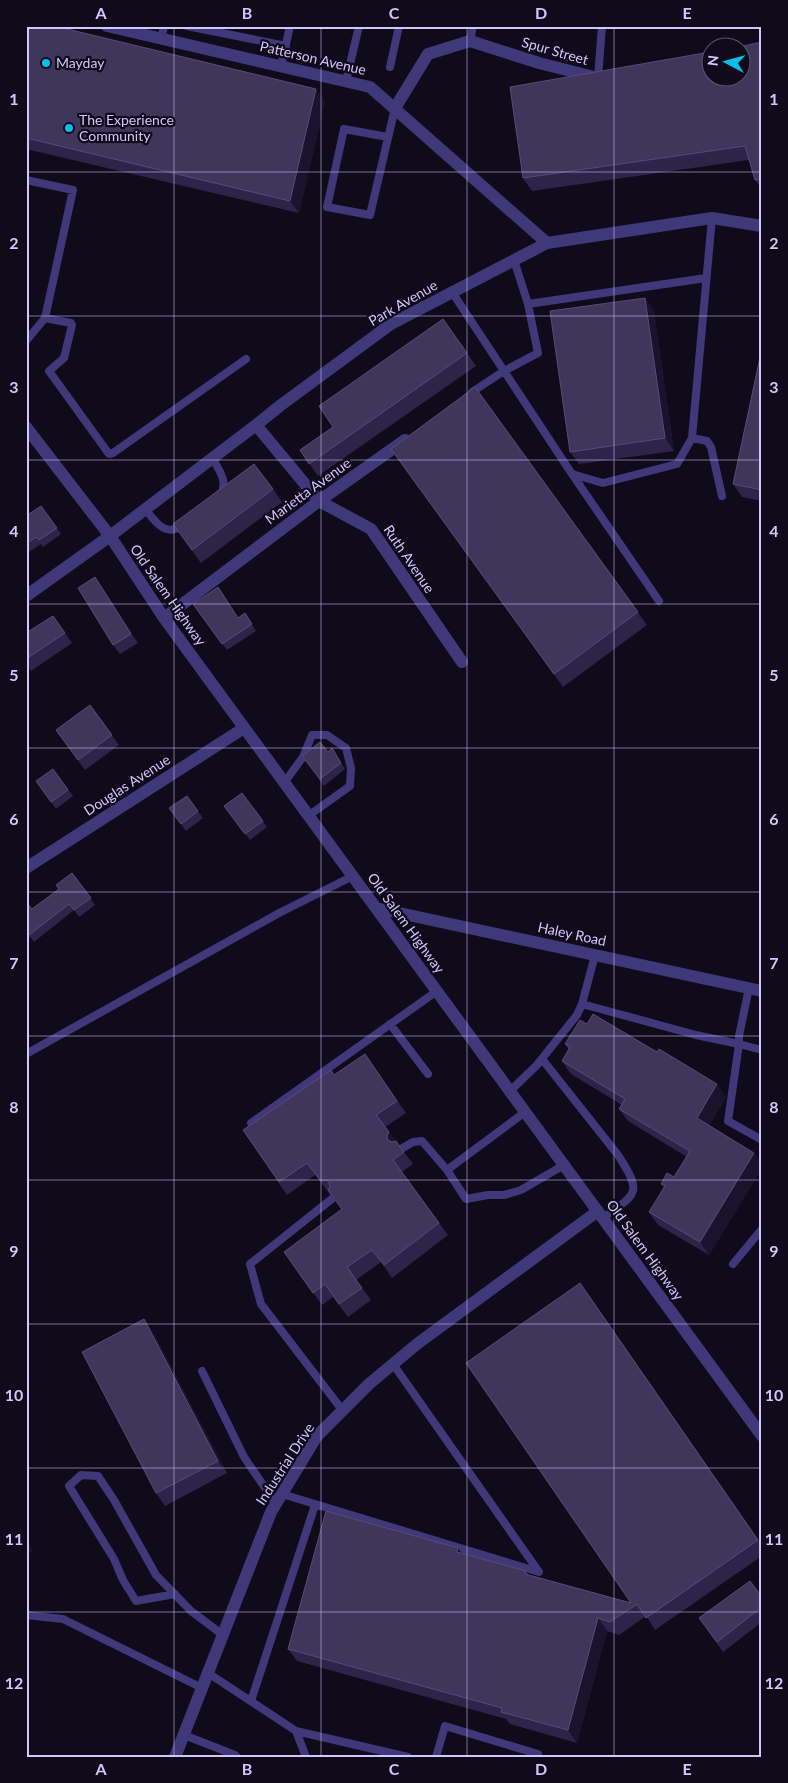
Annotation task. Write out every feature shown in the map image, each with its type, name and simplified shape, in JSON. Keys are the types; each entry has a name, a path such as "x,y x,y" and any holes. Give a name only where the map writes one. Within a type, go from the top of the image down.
{"street":[{"name":"Patterson Avenue","path":"107,26 163,33 281,66 370,86 548,243"},
{"name":"Spur Street","path":"470,41 539,64 603,78"},
{"path":"395,108 428,54 470,41"},
{"name":"Park Avenue","path":"26,596 110,536 280,405 391,324 514,260 548,243 712,218 762,226"},
{"name":"Ruth Avenue","path":"256,425 319,501 371,530 462,662"},
{"name":"Old Salem Highway","path":"26,427 110,536 164,618 762,1436"},
{"name":"Marietta Avenue","path":"164,618 319,501 416,432"},
{"name":"Douglas Avenue","path":"26,868 244,728"},
{"name":"Haley Road","path":"376,908 762,991"},
{"name":"Industrial Drive","path":"175,1757 271,1512 317,1436 369,1384 417,1344 600,1214"}],"lane":[{"path":"187,26 286,46"},
{"path":"281,66 290,26"},
{"path":"346,81 359,26"},
{"path":"390,67 399,26"},
{"path":"470,41 473,26"},
{"path":"602,26 603,78"},
{"path":"388,137 344,129 327,207 370,216 395,108"},
{"path":"26,180 74,190 45,318 26,341"},
{"path":"572,474 603,483 677,464 692,438 712,218"},
{"path":"468,395 504,371 538,353 528,304 514,260"},
{"path":"528,304 706,278"},
{"path":"452,292 572,474 659,601"},
{"path":"45,318 71,322 72,325 64,358 50,371 109,454 246,359"},
{"path":"692,438 707,441 711,447 722,496"},
{"path":"212,458 224,479 224,488 214,503"},
{"path":"145,509 157,524 164,529 177,530 193,518"},
{"path":"284,783 303,757 312,735 327,735 346,748 351,768 350,786 308,816"},
{"path":"26,1054 281,912 353,876"},
{"path":"510,1091 542,1059 577,1016 595,955"},
{"path":"749,988 739,1036 728,1121 762,1140"},
{"path":"251,1123 437,991"},
{"path":"582,1004 696,1035 762,1050"},
{"path":"390,1024 428,1074"},
{"path":"542,1059 618,1155 628,1171 634,1190 632,1195 626,1201 600,1214"},
{"path":"448,1170 525,1112"},
{"path":"401,1149 413,1142 422,1141 448,1170 466,1199 488,1195 504,1195 521,1190 564,1165"},
{"path":"332,1198 250,1264 261,1304 343,1410"},
{"path":"733,1264 762,1229"},
{"path":"202,1371 244,1457 279,1499 315,1505 538,1572 393,1364"},
{"path":"175,1594 136,1600 123,1580 114,1559 69,1486 81,1476 98,1476 114,1500 156,1575 175,1594 191,1612 223,1635"},
{"path":"251,1701 315,1505"},
{"path":"26,1615 64,1619 202,1688"},
{"path":"208,1673 296,1731 406,1756"},
{"path":"436,1757 445,1726 538,1754 537,1757"},
{"path":"296,1731 306,1757"},
{"path":"184,1735 237,1757"}],"building":[{"path":"26,26 63,26 63,28 316,89 290,201 26,138"},
{"path":"762,42 762,179 755,180 745,146 523,178 510,87 700,54 700,88 750,88 750,44"},
{"path":"645,298 665,438 570,452 550,311"},
{"path":"443,319 467,353 309,464 300,450 333,427 319,406"},
{"path":"762,348 762,490 733,484"},
{"path":"475,387 638,612 554,674 391,449"},
{"path":"254,464 273,489 192,550 173,524"},
{"path":"41,506 57,528 39,540 36,537 26,544 26,516"},
{"path":"95,577 131,634 113,645 78,588"},
{"path":"218,587 238,618 245,613 252,624 222,644 193,604"},
{"path":"53,616 65,633 26,659 26,633"},
{"path":"90,705 112,735 78,760 56,730"},
{"path":"320,742 328,752 332,748 341,763 320,779 302,756"},
{"path":"53,769 68,790 51,802 36,781"},
{"path":"242,793 263,821 245,834 224,806"},
{"path":"187,796 198,811 181,824 169,808"},
{"path":"72,873 91,898 74,910 69,904 29,935 26,931 26,902 32,909 59,889 56,885"},
{"path":"593,1014 657,1052 659,1049 717,1084 697,1118 754,1153 700,1242 649,1212 665,1186 661,1184 667,1173 674,1177 690,1151 619,1109 625,1099 562,1061 570,1047 565,1044 580,1020 587,1024"},
{"path":"365,1054 397,1101 376,1115 389,1132 388,1140 396,1141 404,1152 393,1160 439,1223 384,1265 372,1250 347,1267 362,1288 339,1304 325,1284 313,1293 284,1252 342,1209 328,1190 330,1187 329,1182 326,1180 321,1181 307,1163 279,1182 243,1130 331,1070 334,1075"},
{"path":"580,1283 758,1540 646,1618 637,1604 610,1622 598,1618 568,1730 501,1712 502,1708 288,1649 326,1511 458,1548 457,1552 526,1571 525,1574 631,1603 466,1363"},
{"path":"144,1319 218,1461 156,1493 82,1352"},
{"path":"750,1581 762,1597 762,1607 717,1642 699,1618"}],"place":[{"name":"Mayday","path":"46,63"},
{"name":"The Experience Community","path":"69,128"}]}
